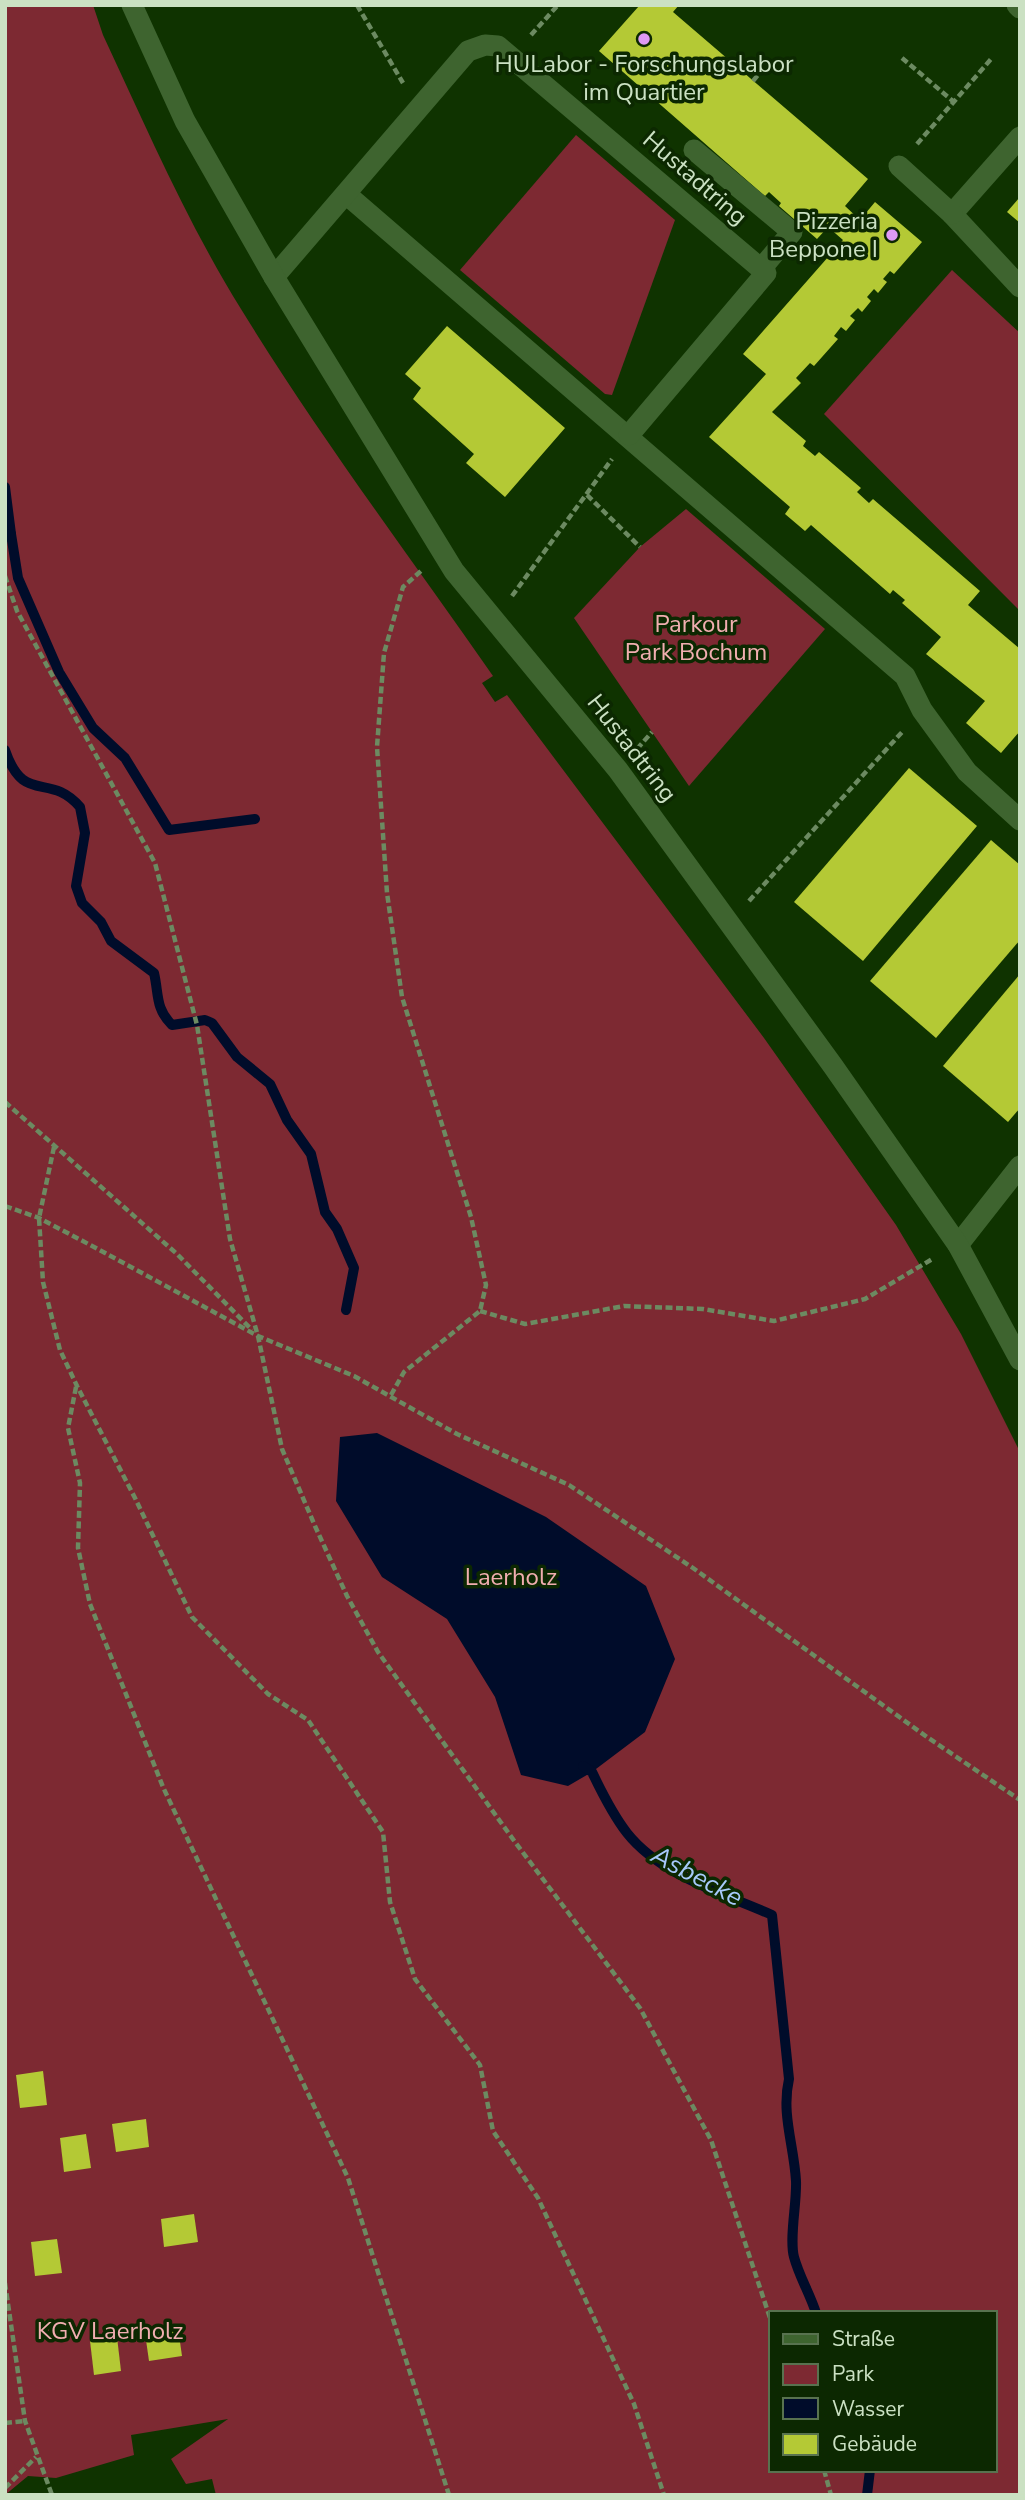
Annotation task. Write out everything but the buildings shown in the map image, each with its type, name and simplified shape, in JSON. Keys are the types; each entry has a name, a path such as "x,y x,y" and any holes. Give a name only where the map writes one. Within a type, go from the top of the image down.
{"street":[{"name":"Hustadtring","path":"132,5 185,121 274,278 454,571 618,771 730,922 958,1245 1020,1360"},
{"name":"Hustadtring","path":"274,278 468,51 485,45 498,46 761,269"},
{"path":"952,214 1020,137"},
{"path":"629,435 766,274 761,269 792,232 694,150"},
{"path":"899,166 952,214 1020,287"},
{"path":"346,194 629,435 905,676 922,710 967,772 1020,820"},
{"path":"958,1245 1020,1166"}],"path":[{"path":"357,5 394,69"},
{"path":"511,57 558,5"},
{"path":"902,58 954,102"},
{"path":"899,166 992,58"},
{"path":"753,81 758,75"},
{"path":"491,616 522,586 629,435"},
{"path":"587,495 640,547"},
{"path":"391,1395 404,1372 481,1311 486,1285 471,1217 402,997 387,893 377,747 384,653 398,599 403,587 442,552"},
{"path":"5,576 16,611 155,863 197,1026 230,1239 258,1336 282,1449 346,1596 394,1674 515,1842 640,2008 711,2140 769,2315"},
{"path":"730,922 922,710"},
{"path":"5,1102 177,1254 258,1336"},
{"path":"54,1147 39,1218 43,1282 60,1350 76,1386 135,1498 192,1618 268,1694 308,1720 383,1832 390,1902 415,1979 480,2065 493,2131 544,2210 634,2404 664,2495"},
{"path":"5,1206 39,1218 258,1336 330,1365 391,1395 457,1434 569,1485 693,1568 927,1737 1020,1800"},
{"path":"481,1311 524,1324 624,1306 703,1309 774,1321 865,1298 958,1245"},
{"path":"76,1386 68,1428 80,1483 78,1548 90,1604 163,1787 348,2178 449,2495"},
{"path":"5,2283 25,2421 52,2495"},
{"path":"5,2423 25,2421"},
{"path":"5,2488 36,2457"},
{"path":"825,2472 831,2495"}],"green space":[{"name":"Laerholz","path":"5,5 93,5 103,35 185,208 221,276 271,356 493,676 482,683 495,702 507,695 764,1038 896,1225 961,1334 1018,1448 1020,2495 216,2495 212,2479 186,2484 171,2459 228,2419 131,2435 134,2455 56,2478 28,2476 5,2495"},
{"path":"576,135 675,220 612,395 605,394 460,270"},
{"path":"952,270 1020,333 1020,611 824,414"},
{"name":"Parkour Park Bochum","path":"686,509 825,629 689,786 574,618 640,547"}],"water":[{"path":"377,1433 546,1517 646,1586 675,1659 645,1732 592,1772 568,1786 521,1775 495,1697 447,1619 382,1577 336,1501 340,1437"}],"waterway":[{"path":"5,487 11,534 5,537"},
{"path":"11,534 18,578 59,672 93,728 125,758 169,830 255,819"},
{"path":"5,750 12,767 20,777 29,783 58,791 80,807 85,833 76,886 82,903 101,922 111,941 154,973 160,1007 167,1019 172,1025 205,1020 212,1023 237,1057 270,1084 287,1120 311,1154 325,1212 337,1229 354,1268 346,1310"},
{"name":"Asbecke","path":"583,1766 592,1772 627,1833 657,1861 695,1882 772,1915 789,2079 787,2117 796,2181 793,2249 796,2264 815,2311"},
{"name":"Asbecke","path":"867,2495 870,2472"}],"place":[{"name":"HULabor - Forschungslabor im Quartier","path":"644,39"},
{"name":"Pizzeria Beppone I","path":"892,235"}],"park label":[{"name":"KGV Laerholz","path":"110,2331"}]}
